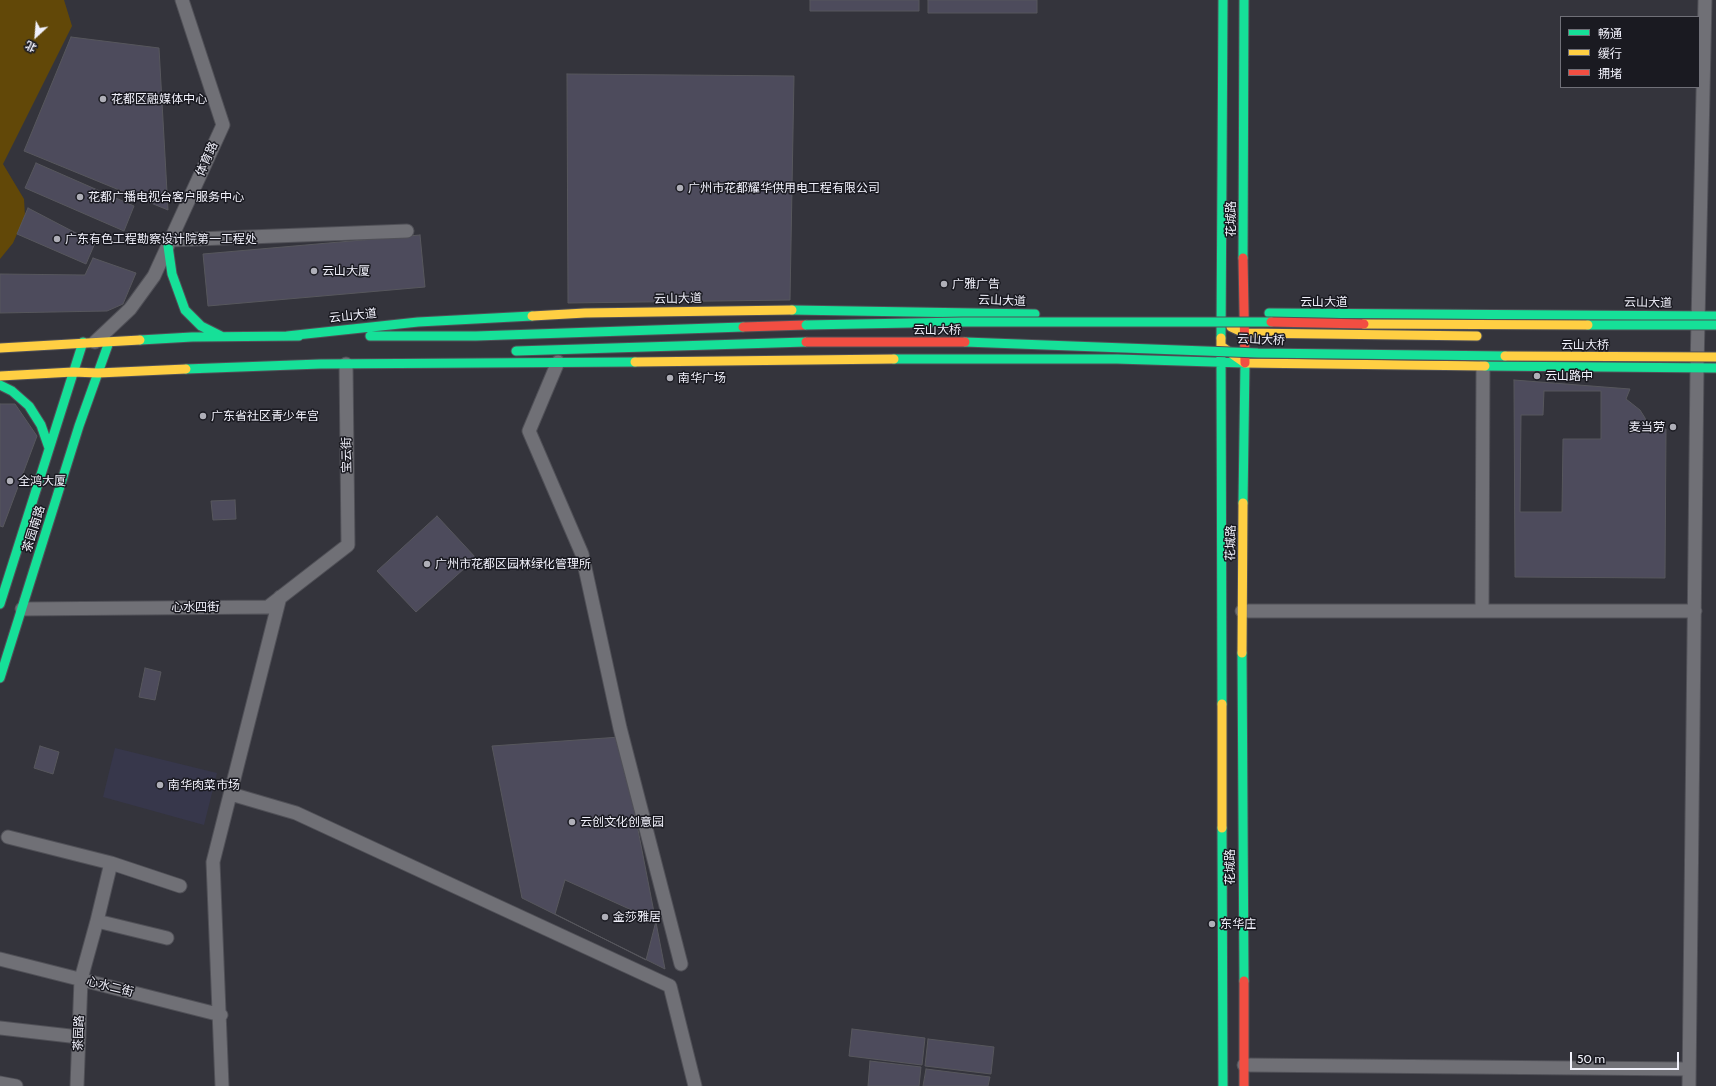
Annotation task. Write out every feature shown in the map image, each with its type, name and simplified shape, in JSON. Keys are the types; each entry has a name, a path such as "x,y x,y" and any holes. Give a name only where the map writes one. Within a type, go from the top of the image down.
{"main road":[{"name":"花城路","path":"1222,0 1221,362 1223,1086"},
{"name":"花城路","path":"1244,0 1243,313 1245,363 1242,611 1244,1086"},
{"path":"169,243 172,274 185,310 201,326 223,337"},
{"name":"云山大道","path":"287,336 418,322 484,317 585,313 757,310 990,312 1221,322 1243,313 1716,316"},
{"name":"云山大桥","path":"806,325 963,322 1236,321 1357,324 1716,325"},
{"path":"1221,322 1244,333 1481,336"},
{"name":"云山大道","path":"0,348 146,339 287,336 419,337 806,325"},
{"path":"1117,359 1221,346 1244,333"},
{"path":"1684,345 1708,341 1692,336"},
{"name":"茶园南路","path":"0,604 73,372 89,342"},
{"name":"茶园南路","path":"0,678 79,426 109,342"},
{"name":"云山大桥","path":"505,351 598,347 806,342 964,342 1258,353 1408,356 1716,357"},
{"path":"1221,346 1245,363"},
{"path":"1359,365 1398,351 1436,346"},
{"path":"0,376 73,372 98,373 320,364 462,354"},
{"path":"320,364 944,358 1117,359 1245,363 1483,367 1716,368"},
{"path":"0,385 12,391 28,406 41,425 49,448"}],"street":[{"name":"体育路","path":"89,342 130,309 154,276 223,124 182,0"},
{"path":"1689,1086 1697,368 1705,0"},
{"path":"169,243 408,231"},
{"path":"558,362 530,431 582,554 620,728 681,964"},
{"name":"宝云街","path":"346,364 348,545"},
{"path":"1482,611 1483,367"},
{"name":"心水四街","path":"22,608 268,606 348,545"},
{"path":"222,1086 221,1015 213,862 280,597"},
{"path":"1242,611 1695,611"},
{"path":"231,794 296,813 670,986 695,1086"},
{"path":"8,838 111,863 180,886"},
{"name":"茶园路","path":"77,1086 82,979 111,863"},
{"path":"96,922 167,938"},
{"name":"心水二街","path":"0,958 221,1015"},
{"path":"0,1028 79,1037"},
{"path":"1244,1065 1689,1069"},
{"path":"0,1083 16,1086"}],"shaded area":[{"path":"0,0 64,0 72,26 3,164 24,199 25,216 13,243 0,259"},
{"name":"南华肉菜市场","path":"115,748 217,773 204,825 103,797"}],"building":[{"path":"810,0 919,0 919,11 810,11"},
{"path":"928,0 1037,0 1037,13 928,13"},
{"name":"花都区融媒体中心","path":"71,37 159,48 168,210 24,151"},
{"name":"广州市花都耀华供用电工程有限公司","path":"567,74 794,76 790,300 568,303"},
{"name":"花都广播电视台客户服务中心","path":"36,163 134,206 124,231 25,188"},
{"name":"广东有色工程勘察设计院第一工程处","path":"28,208 95,243 86,264 17,234"},
{"name":"云山大厦","path":"420,235 425,287 208,306 203,254"},
{"path":"93,258 136,273 123,304 107,311 0,313 0,274 85,275"},
{"path":"1514,380 1630,389 1626,399 1640,410 1648,427 1666,429 1665,578 1515,577"},
{"path":"1544,391 1601,391 1601,439 1563,439 1562,512 1520,512 1521,415 1543,415"},
{"name":"全鸿大厦","path":"0,404 15,404 37,436 3,527 0,526"},
{"path":"235,500 236,519 213,520 211,501"},
{"name":"广州市花都区园林绿化管理所","path":"437,516 476,558 416,612 377,571"},
{"path":"145,668 161,672 155,700 139,697"},
{"name":"云创文化创意园","path":"620,737 665,969 522,898 492,746"},
{"path":"40,746 59,752 53,774 34,768"},
{"name":"金莎雅居","path":"565,880 656,921 646,960 555,914"},
{"path":"852,1029 925,1038 922,1065 849,1056"},
{"path":"928,1039 994,1047 991,1074 925,1066"},
{"path":"870,1061 921,1067 919,1086 868,1086"},
{"path":"926,1069 990,1077 988,1086 923,1086"}],"traffic: fast":[{"path":"1221,338 1223,0"},
{"path":"1243,258 1244,0"},
{"path":"168,246 172,274 185,310 201,326 221,336"},
{"path":"792,310 1035,314"},
{"path":"1269,313 1716,316"},
{"path":"287,336 418,322 532,316"},
{"path":"806,325 963,322 1271,322"},
{"path":"1588,325 1716,325"},
{"path":"370,336 476,336 743,327"},
{"path":"140,340 192,337 299,336"},
{"path":"0,604 83,342"},
{"path":"0,678 79,426 109,342"},
{"path":"516,351 806,342"},
{"path":"965,342 1258,353 1505,356"},
{"path":"1221,351 1222,704"},
{"path":"894,359 1117,359 1245,363 1243,503"},
{"path":"186,369 320,364 635,362"},
{"path":"1485,366 1716,368"},
{"path":"0,385 12,391 29,406 41,425 49,448"},
{"path":"1242,653 1244,981"},
{"path":"1222,828 1223,1086"}],"traffic: slow":[{"path":"532,316 585,313 792,310"},
{"path":"1364,324 1588,325"},
{"path":"1231,327 1244,333 1477,336"},
{"path":"1221,338 1221,346 1245,363 1485,366"},
{"path":"0,348 140,340"},
{"path":"1505,356 1716,357"},
{"path":"635,362 894,359"},
{"path":"0,376 73,372 98,373 186,369"},
{"path":"1242,653 1243,503"},
{"path":"1222,704 1222,828"}],"traffic: jam":[{"path":"1243,258 1245,363"},
{"path":"1271,322 1364,324"},
{"path":"743,327 806,325"},
{"path":"806,342 965,342"},
{"path":"1244,981 1244,1086"}],"place":[{"name":"花都区融媒体中心","path":"103,99"},
{"name":"广州市花都耀华供用电工程有限公司","path":"680,188"},
{"name":"花都广播电视台客户服务中心","path":"80,197"},
{"name":"广东有色工程勘察设计院第一工程处","path":"57,239"},
{"name":"云山大厦","path":"314,271"},
{"name":"广雅广告","path":"944,284"},
{"name":"云山路中","path":"1537,376"},
{"name":"南华广场","path":"670,378"},
{"name":"广东省社区青少年宫","path":"203,416"},
{"name":"麦当劳","path":"1673,427"},
{"name":"全鸿大厦","path":"10,481"},
{"name":"广州市花都区园林绿化管理所","path":"427,564"},
{"name":"南华肉菜市场","path":"160,785"},
{"name":"云创文化创意园","path":"572,822"},
{"name":"金莎雅居","path":"605,917"},
{"name":"东华庄","path":"1212,924"}]}
